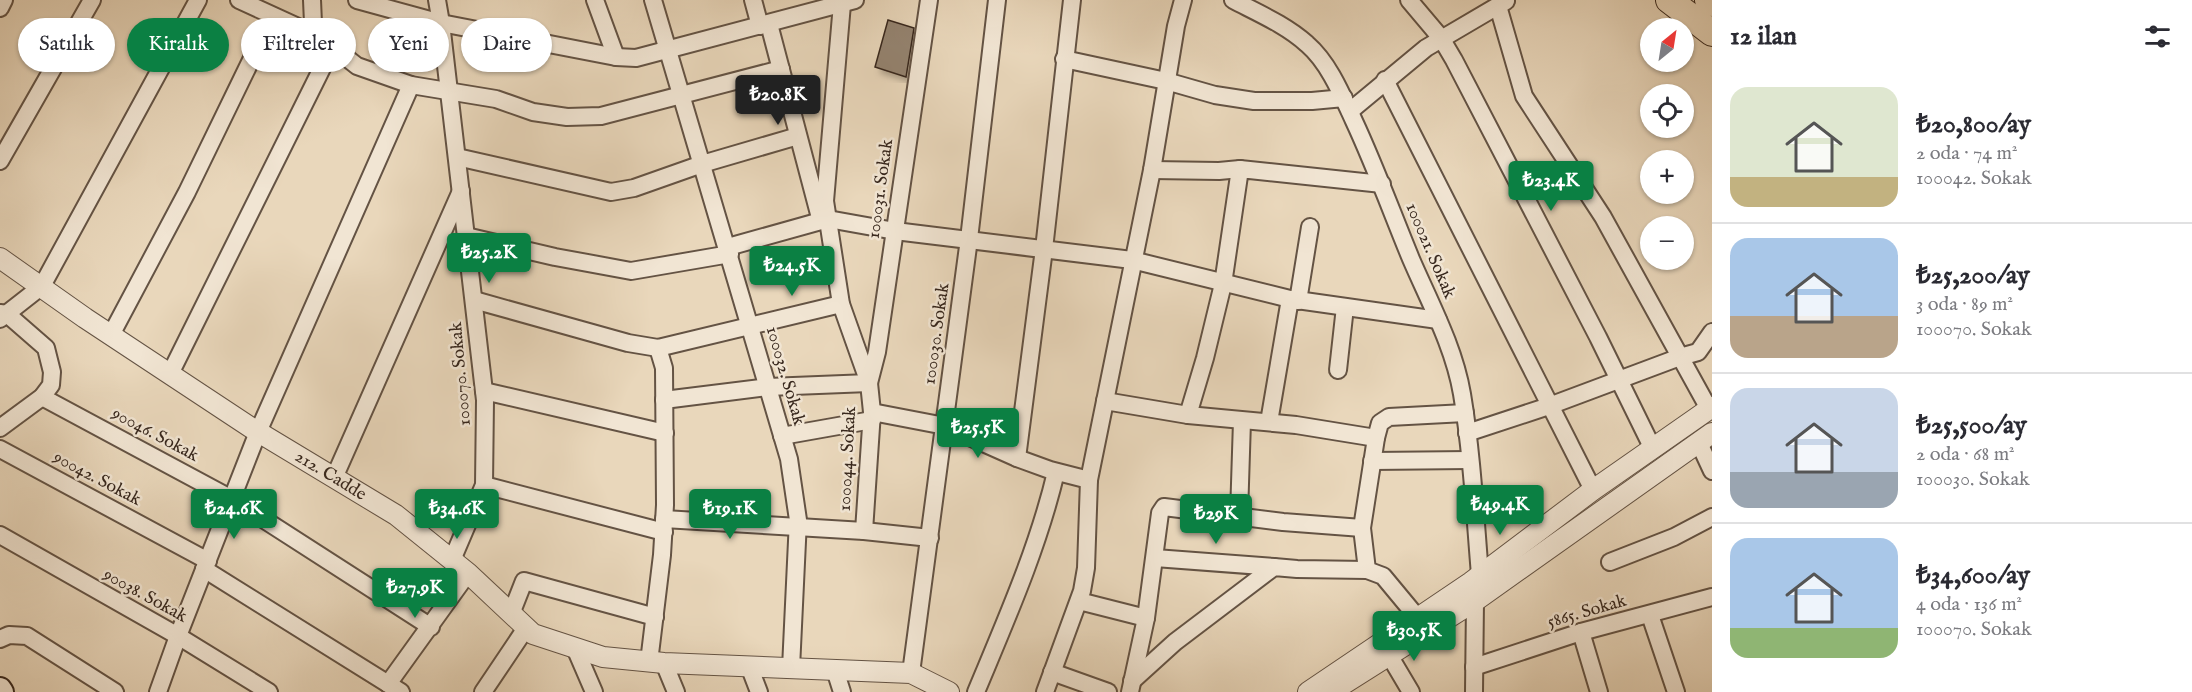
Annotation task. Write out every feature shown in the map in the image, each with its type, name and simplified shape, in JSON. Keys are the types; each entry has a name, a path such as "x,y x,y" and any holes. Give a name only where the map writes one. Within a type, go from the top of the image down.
{"main road":[{"path":"1669,0 1712,33"},
{"path":"1708,0 1712,3"}],"street":[{"path":"0,8 4,0"},
{"path":"0,160 92,0"},
{"path":"0,428 42,397 51,385 52,372 46,348 2,315 42,286 198,0"},
{"path":"111,335 188,192 272,17 239,0"},
{"path":"312,0 313,18"},
{"path":"357,0 423,18"},
{"name":"100070. Sokak","path":"437,0 440,18"},
{"path":"596,0 616,57"},
{"name":"100032. Sokak","path":"653,0 729,250 789,459 798,527 791,668"},
{"path":"753,0 781,69 798,136 824,219"},
{"name":"100031. Sokak","path":"869,383 877,352 929,0"},
{"name":"100030. Sokak","path":"911,673 969,239 997,0"},
{"path":"1017,458 1044,249 1072,0"},
{"path":"1045,692 1079,601 1086,568 1089,480 1152,170 1182,0"},
{"name":"100021. Sokak","path":"1233,0 1279,24 1308,44 1323,63 1347,104 1382,184 1450,348 1462,393 1480,575"},
{"path":"1409,0 1441,38 1620,380 1653,449"},
{"path":"449,25 616,57 636,58 765,25 846,1"},
{"name":"100044. Sokak","path":"846,1 824,219 841,304 869,383 872,416 864,531"},
{"path":"1064,59 1166,81 1215,95 1254,101 1312,101 1347,104 1385,80 1441,38 1503,3 1524,96 1603,217 1680,357 1711,408 1593,490 1480,575 1308,692"},
{"path":"356,65 411,85 496,99 533,112 567,117 601,116 781,69"},
{"path":"170,374 312,72"},
{"name":"100070. Sokak","path":"447,72 484,391 484,485 452,560"},
{"path":"1385,80 1593,490"},
{"path":"160,691 178,636 258,432 411,85"},
{"path":"457,157 611,192 634,189 702,164 798,136"},
{"path":"1152,170 1240,169 1382,184"},
{"path":"1188,415 1223,284 1240,169"},
{"path":"334,478 461,190"},
{"path":"466,236 555,257 631,271 729,250 824,219 895,231 1132,260 1294,300 1438,320"},
{"path":"1269,422 1310,226"},
{"name":"212. Cadde","path":"0,258 258,432 396,515 468,573 533,634 603,657 657,662 911,673 949,692"},
{"path":"474,300 628,343 658,348 841,304"},
{"path":"1338,370 1345,307"},
{"path":"1467,433 1698,352 1712,332"},
{"path":"658,348 664,368 665,432 664,526 655,617 657,662 676,692"},
{"path":"664,400 768,387 869,383"},
{"path":"484,391 665,432"},
{"name":"90046. Sokak","path":"42,397 232,498 431,627"},
{"path":"1105,401 1188,415 1269,422 1376,438"},
{"path":"1367,570 1362,528 1380,423 1389,417 1465,413"},
{"path":"782,436 872,416 945,426 1017,458 1056,472 1089,480"},
{"path":"1239,515 1242,421"},
{"path":"1332,692 1475,601 1705,438 1712,471"},
{"name":"90042. Sokak","path":"0,449 206,565 394,688"},
{"path":"1372,461 1470,460"},
{"path":"976,692 1025,571 1049,504 1056,472"},
{"path":"484,485 664,526 798,527 930,538"},
{"path":"1131,687 1146,618 1160,513 1164,507 1283,522 1362,528"},
{"path":"1610,562 1674,537 1712,517"},
{"name":"90038. Sokak","path":"0,535 178,636 269,692"},
{"path":"1155,558 1298,569 1367,570 1383,576 1418,617"},
{"path":"1131,687 1175,642 1274,567"},
{"path":"394,688 431,627 468,573"},
{"path":"486,691 518,621 524,580 655,617"},
{"name":"5865. Sokak","path":"1474,667 1581,632 1712,597"},
{"path":"1079,601 1146,618"},
{"path":"1474,692 1475,601"},
{"path":"1650,615 1676,692"},
{"path":"1581,632 1599,692"},
{"path":"0,639 9,635 27,636 115,692"},
{"path":"575,648 594,692"},
{"path":"1389,656 1411,692"},
{"path":"749,666 759,692"},
{"path":"835,670 842,692"},
{"path":"1052,672 1108,692"}],"building":[{"path":"888,20 914,28 906,77 875,67"}]}
